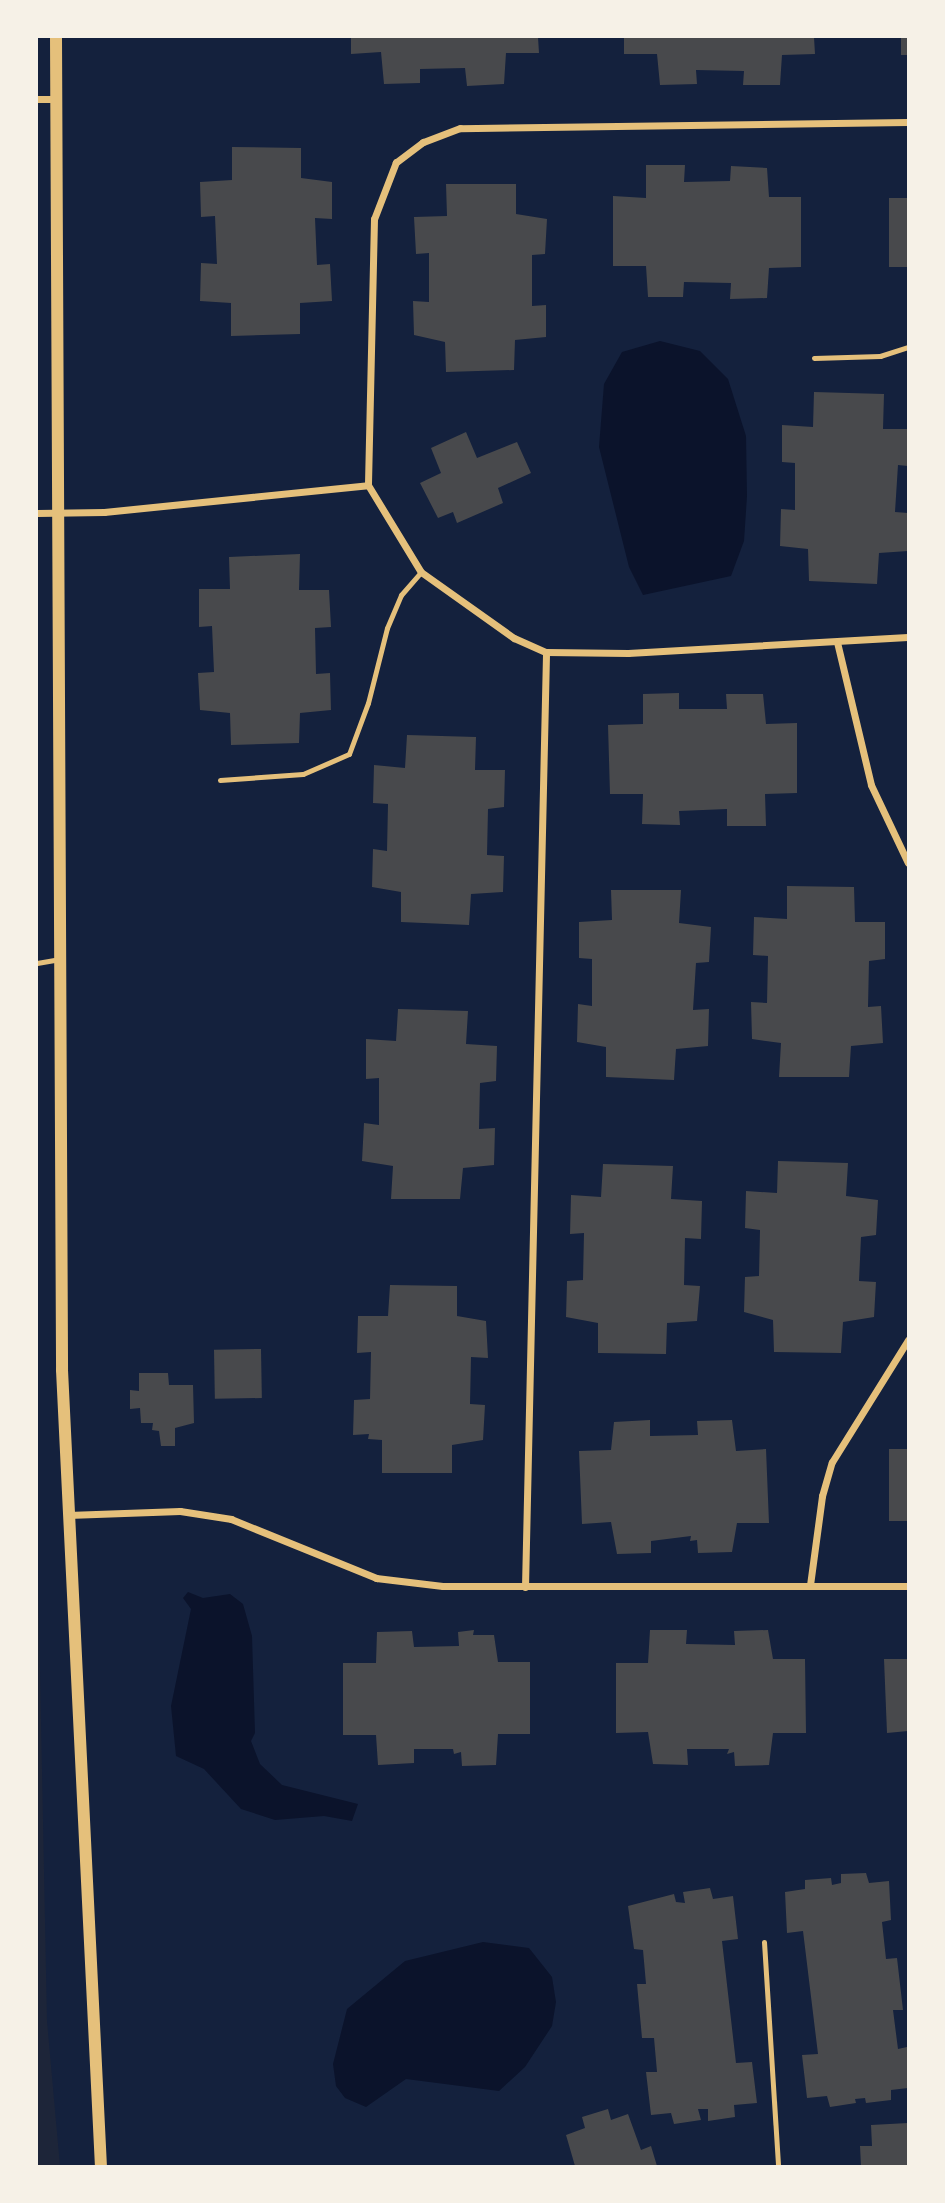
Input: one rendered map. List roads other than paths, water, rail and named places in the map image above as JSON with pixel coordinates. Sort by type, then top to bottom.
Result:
[{"type":"street","points":[[56,37],[59,959],[67,1515],[102,2166]]},
{"type":"street","points":[[37,99],[56,99]]},
{"type":"street","points":[[908,122],[460,128],[423,142],[396,162],[374,219],[368,485],[421,572],[514,639],[546,652],[628,653],[908,637]]},
{"type":"street","points":[[37,513],[56,514],[275,498],[368,485]]},
{"type":"street","points":[[837,642],[871,785],[908,863]]},
{"type":"street","points":[[525,1587],[546,652]]},
{"type":"street","points":[[810,1584],[821,1496],[832,1462],[908,1340]]},
{"type":"street","points":[[67,1515],[180,1511],[232,1519],[376,1578],[443,1586],[908,1586]]},
{"type":"lane","points":[[814,358],[880,355],[908,347]]},
{"type":"lane","points":[[219,780],[303,774],[349,754],[368,703],[387,628],[401,595],[421,572]]},
{"type":"lane","points":[[37,963],[59,959]]},
{"type":"lane","points":[[764,1942],[778,2166]]}]
